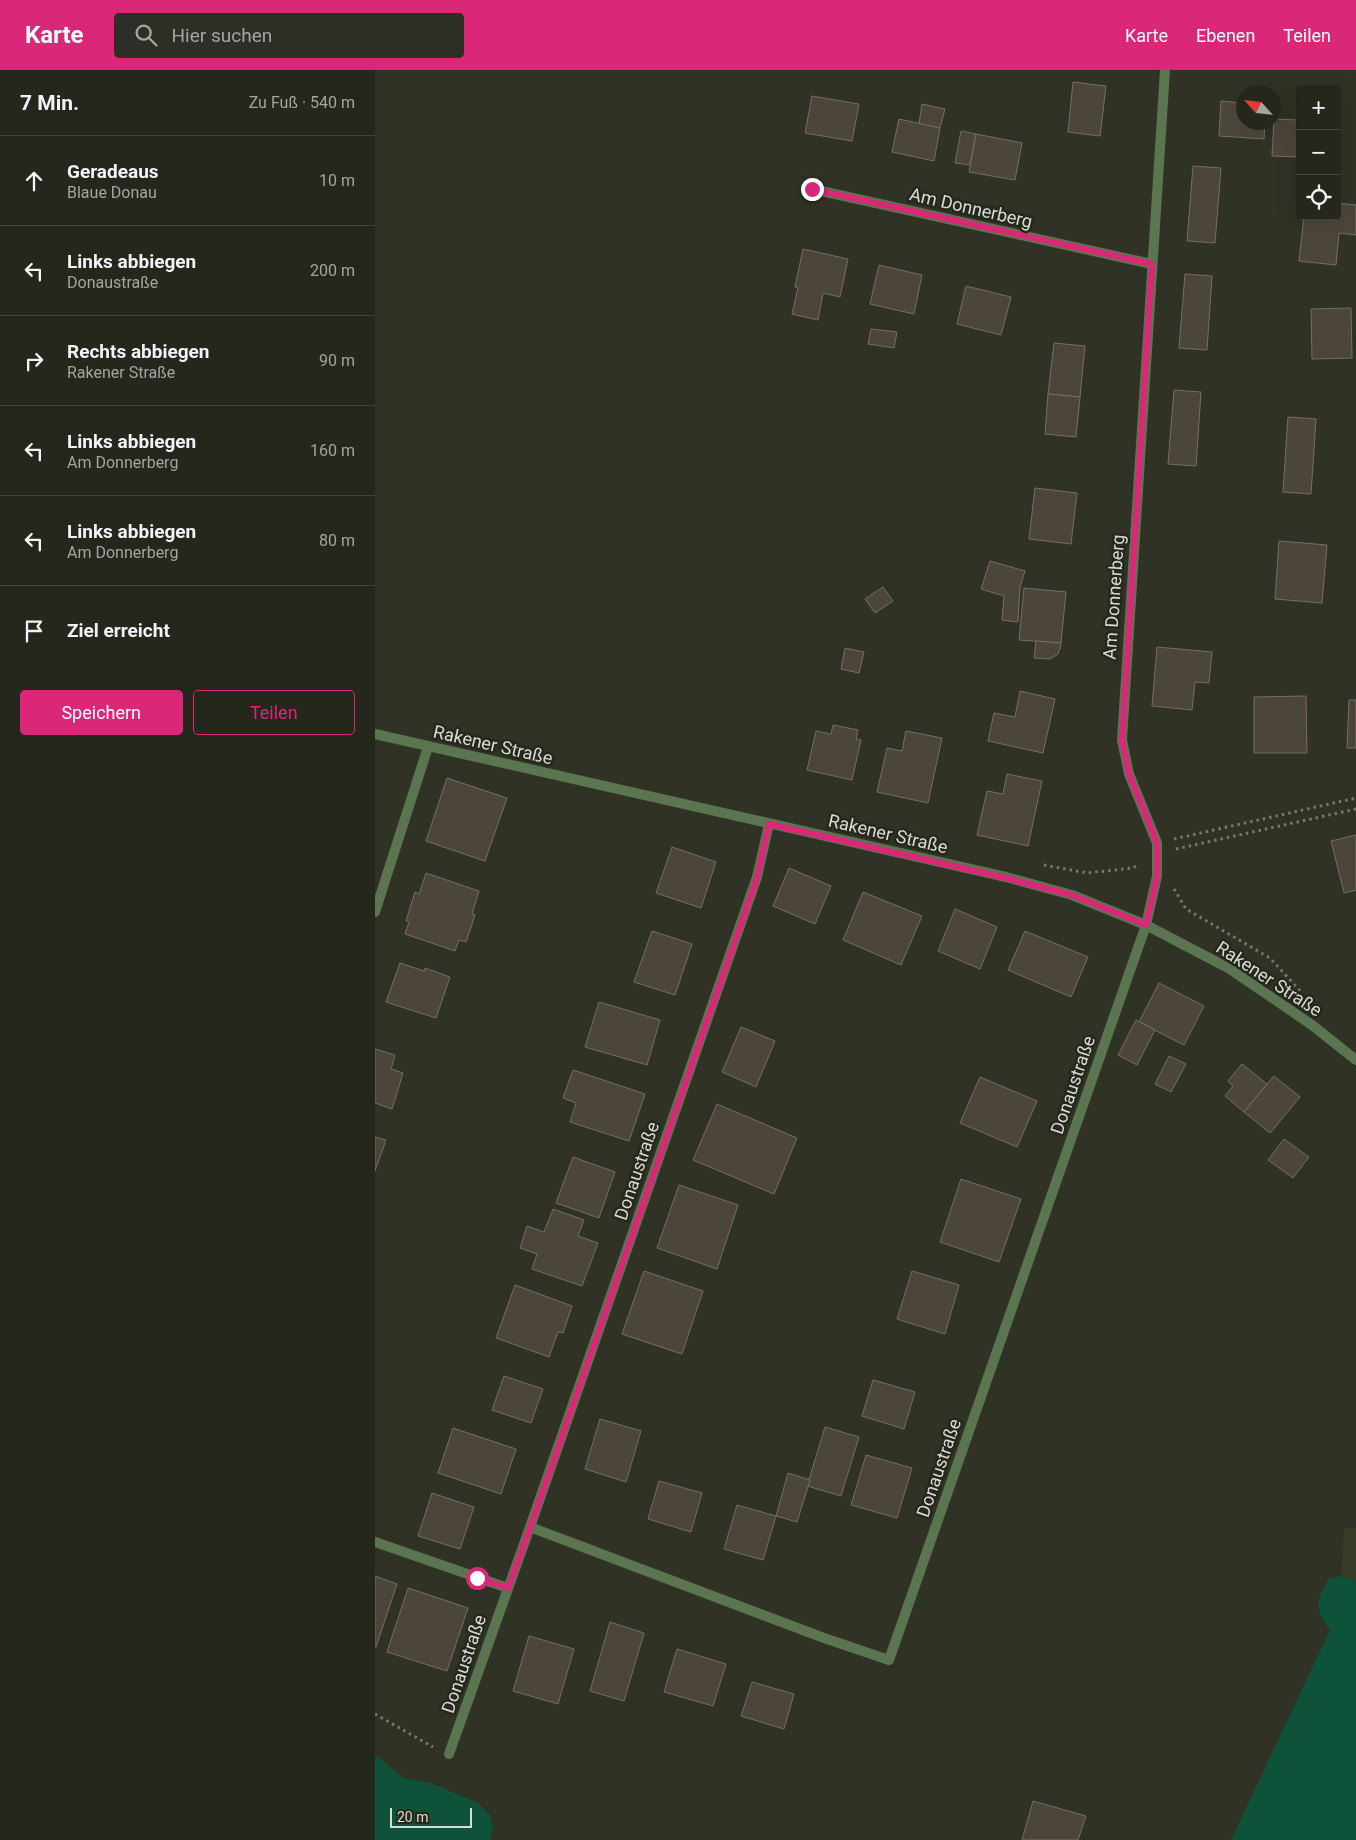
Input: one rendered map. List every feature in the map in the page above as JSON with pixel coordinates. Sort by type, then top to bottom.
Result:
[{"type":"street","name":"Am Donnerberg","points":[[1146,925],[1157,876],[1157,843],[1129,774],[1122,740],[1165,70]]},
{"type":"street","name":"Am Donnerberg","points":[[812,189],[1152,264]]},
{"type":"street","name":"Rakener Straße","points":[[375,734],[997,875],[1072,895],[1146,925],[1230,969],[1312,1025],[1356,1060]]},
{"type":"street","points":[[375,912],[428,747]]},
{"type":"street","name":"Donaustraße","points":[[449,1754],[757,878],[769,824]]},
{"type":"street","name":"Donaustraße","points":[[530,1528],[814,1635],[889,1660],[1146,925]]},
{"type":"street","points":[[375,1542],[508,1588]]},
{"type":"path","points":[[1157,843],[1356,798]]},
{"type":"path","points":[[1169,851],[1356,809]]},
{"type":"path","points":[[1173,880],[1175,890],[1186,909],[1270,958],[1303,994]]},
{"type":"path","points":[[375,1714],[449,1754]]},
{"type":"shaded area","points":[[1344,1528],[1356,1528],[1356,1581],[1342,1576]]},
{"type":"shaded area","points":[[1342,1576],[1356,1581],[1356,1840],[1231,1840],[1330,1630],[1319,1611],[1321,1593],[1329,1579]]},
{"type":"shaded area","points":[[375,1755],[404,1778],[431,1783],[478,1803],[491,1816],[493,1829],[490,1840],[375,1840]]},
{"type":"building","points":[[1073,82],[1106,86],[1100,136],[1068,132]]},
{"type":"building","points":[[812,96],[859,104],[852,141],[805,133]]},
{"type":"building","points":[[1221,101],[1236,102],[1236,130],[1265,130],[1264,139],[1219,136]]},
{"type":"building","points":[[922,104],[945,109],[940,128],[919,124]]},
{"type":"building","points":[[899,119],[940,128],[934,161],[892,152]]},
{"type":"building","points":[[1281,119],[1296,120],[1296,157],[1272,156],[1273,130],[1281,130]]},
{"type":"building","points":[[961,131],[976,134],[970,165],[955,163]]},
{"type":"building","points":[[976,134],[1022,143],[1015,180],[969,172]]},
{"type":"building","points":[[1193,166],[1221,168],[1215,243],[1187,241]]},
{"type":"building","points":[[1341,203],[1356,205],[1356,235],[1339,233],[1336,265],[1299,261],[1304,220],[1341,220]]},
{"type":"building","points":[[803,249],[848,259],[840,297],[823,293],[818,320],[792,314],[798,288],[795,287]]},
{"type":"building","points":[[879,265],[922,275],[914,314],[870,304]]},
{"type":"building","points":[[1185,274],[1212,276],[1207,350],[1179,348]]},
{"type":"building","points":[[966,286],[1011,297],[1001,335],[957,324]]},
{"type":"building","points":[[1351,308],[1352,358],[1312,359],[1311,309]]},
{"type":"building","points":[[871,329],[897,332],[894,348],[868,344]]},
{"type":"building","points":[[1054,343],[1085,346],[1080,397],[1048,394]]},
{"type":"building","points":[[1174,390],[1201,392],[1196,466],[1168,464]]},
{"type":"building","points":[[1048,394],[1080,397],[1076,437],[1045,434]]},
{"type":"building","points":[[1288,417],[1316,419],[1311,494],[1283,492]]},
{"type":"building","points":[[1035,488],[1077,493],[1071,544],[1029,539]]},
{"type":"building","points":[[1279,541],[1327,545],[1322,603],[1275,599]]},
{"type":"building","points":[[990,561],[1025,571],[1020,587],[1018,622],[1002,620],[1004,596],[981,589]]},
{"type":"building","points":[[883,587],[893,601],[875,613],[865,599]]},
{"type":"building","points":[[1024,588],[1066,592],[1061,643],[1019,640]]},
{"type":"building","points":[[1036,641],[1061,643],[1058,654],[1050,659],[1034,658]]},
{"type":"building","points":[[1157,647],[1212,652],[1209,683],[1195,682],[1192,710],[1152,706]]},
{"type":"building","points":[[845,648],[864,652],[859,673],[841,669]]},
{"type":"building","points":[[1020,691],[1055,699],[1043,753],[988,741],[994,713],[1015,717]]},
{"type":"building","points":[[1306,696],[1307,753],[1254,753],[1254,697]]},
{"type":"building","points":[[1349,700],[1356,700],[1356,748],[1347,748]]},
{"type":"building","points":[[833,725],[858,730],[856,739],[861,740],[852,780],[807,770],[816,731],[831,734]]},
{"type":"building","points":[[906,731],[942,738],[928,803],[877,792],[887,748],[902,751]]},
{"type":"building","points":[[1007,774],[1042,781],[1028,846],[977,835],[987,791],[1003,794]]},
{"type":"building","points":[[447,778],[507,798],[485,861],[426,841]]},
{"type":"building","points":[[1356,835],[1356,890],[1344,893],[1331,841]]},
{"type":"building","points":[[672,847],[716,862],[701,908],[656,893]]},
{"type":"building","points":[[789,868],[831,886],[815,924],[773,906]]},
{"type":"building","points":[[426,873],[479,891],[472,914],[475,915],[466,942],[459,940],[455,951],[405,934],[409,922],[406,921],[415,892],[419,894]]},
{"type":"building","points":[[863,892],[922,916],[901,965],[843,940]]},
{"type":"building","points":[[955,909],[997,927],[980,969],[938,951]]},
{"type":"building","points":[[652,931],[692,944],[675,995],[634,982]]},
{"type":"building","points":[[1025,931],[1088,957],[1071,997],[1008,970]]},
{"type":"building","points":[[400,963],[424,971],[425,968],[450,977],[436,1018],[386,1002]]},
{"type":"building","points":[[1159,983],[1204,1006],[1184,1045],[1139,1022]]},
{"type":"building","points":[[599,1002],[660,1020],[647,1065],[585,1047]]},
{"type":"building","points":[[1136,1020],[1155,1030],[1137,1065],[1118,1055]]},
{"type":"building","points":[[741,1027],[775,1041],[756,1087],[722,1072]]},
{"type":"building","points":[[375,1049],[395,1055],[391,1069],[403,1073],[392,1109],[375,1103]]},
{"type":"building","points":[[1169,1056],[1186,1064],[1171,1092],[1155,1084]]},
{"type":"building","points":[[1242,1064],[1267,1084],[1244,1112],[1225,1096],[1233,1086],[1228,1081]]},
{"type":"building","points":[[573,1070],[645,1094],[629,1141],[570,1122],[576,1103],[563,1098]]},
{"type":"building","points":[[1274,1076],[1300,1097],[1270,1133],[1244,1112]]},
{"type":"building","points":[[980,1077],[1037,1101],[1017,1147],[960,1123]]},
{"type":"building","points":[[717,1104],[797,1138],[774,1194],[693,1160]]},
{"type":"building","points":[[375,1137],[386,1140],[375,1171]]},
{"type":"building","points":[[1284,1139],[1309,1157],[1293,1178],[1268,1160]]},
{"type":"building","points":[[573,1157],[615,1172],[599,1218],[556,1203]]},
{"type":"building","points":[[961,1179],[1021,1199],[999,1262],[940,1242]]},
{"type":"building","points":[[679,1185],[738,1205],[717,1269],[657,1248]]},
{"type":"building","points":[[553,1209],[584,1220],[578,1236],[598,1243],[582,1286],[532,1269],[537,1254],[520,1248],[527,1226],[544,1232]]},
{"type":"building","points":[[644,1271],[703,1291],[682,1354],[622,1334]]},
{"type":"building","points":[[912,1271],[959,1285],[945,1334],[897,1319]]},
{"type":"building","points":[[515,1285],[572,1306],[563,1333],[558,1332],[549,1357],[496,1338]]},
{"type":"building","points":[[504,1376],[543,1389],[531,1423],[492,1410]]},
{"type":"building","points":[[873,1380],[915,1392],[904,1429],[862,1416]]},
{"type":"building","points":[[600,1419],[641,1431],[626,1482],[585,1469]]},
{"type":"building","points":[[825,1427],[859,1437],[841,1496],[807,1486]]},
{"type":"building","points":[[453,1428],[516,1449],[501,1494],[438,1473]]},
{"type":"building","points":[[866,1455],[912,1468],[897,1518],[851,1505]]},
{"type":"building","points":[[788,1473],[810,1480],[797,1522],[776,1516]]},
{"type":"building","points":[[659,1481],[702,1493],[691,1532],[648,1519]]},
{"type":"building","points":[[432,1493],[474,1507],[460,1549],[418,1536]]},
{"type":"building","points":[[737,1505],[776,1516],[763,1560],[724,1549]]},
{"type":"building","points":[[375,1576],[397,1584],[376,1647],[375,1647]]},
{"type":"building","points":[[408,1588],[468,1608],[447,1671],[387,1652]]},
{"type":"building","points":[[610,1622],[644,1633],[624,1701],[590,1691]]},
{"type":"building","points":[[529,1636],[574,1649],[558,1704],[513,1691]]},
{"type":"building","points":[[677,1649],[726,1664],[713,1706],[664,1692]]},
{"type":"building","points":[[752,1682],[794,1694],[784,1729],[741,1716]]},
{"type":"building","points":[[1033,1801],[1086,1816],[1078,1840],[1022,1840]]},
{"type":"route","points":[[477,1578],[508,1588],[757,878],[769,824],[1072,895],[1146,925],[1157,876],[1157,843],[1129,774],[1122,740],[1152,264],[812,189]]}]
